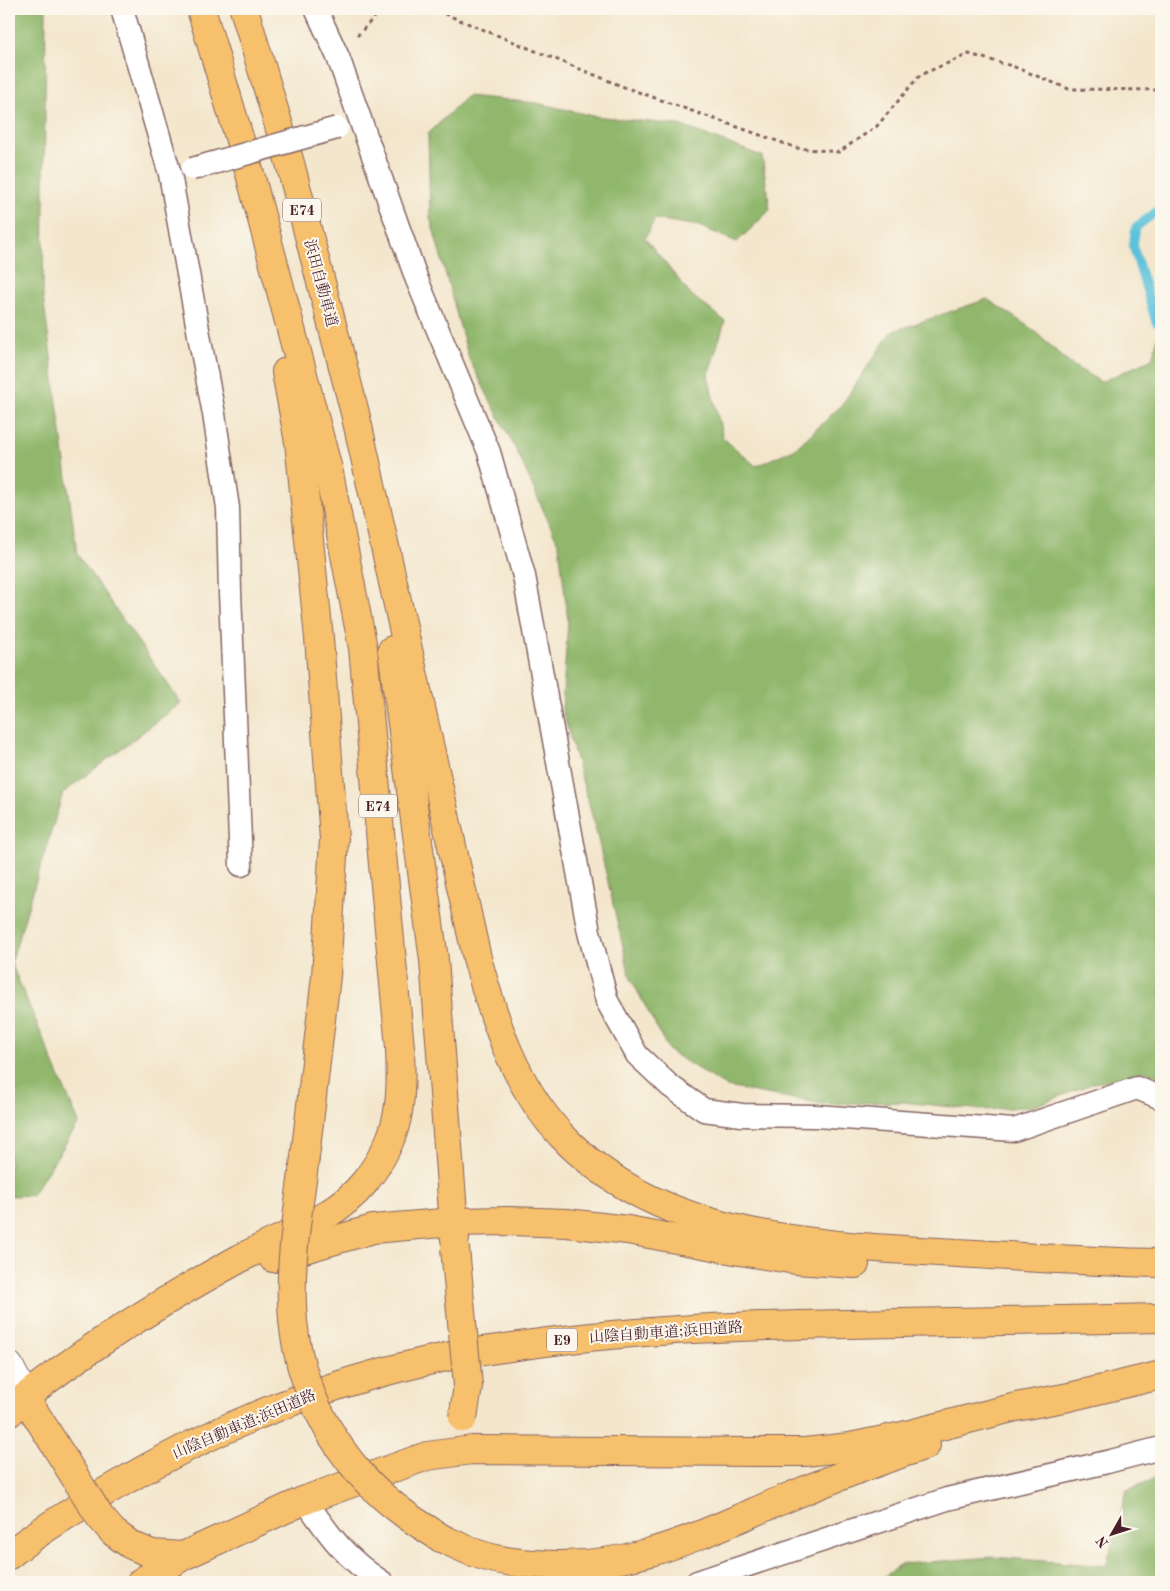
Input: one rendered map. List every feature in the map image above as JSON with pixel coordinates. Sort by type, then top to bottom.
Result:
[{"type":"highway","name":"E74","points":[[141,1316],[239,1259],[329,1213],[343,1203],[374,1169],[392,1136],[398,1117],[401,1091],[396,1002],[364,648],[329,473],[250,174],[201,9]]},
{"type":"highway","name":"浜田自動車道","points":[[244,9],[290,163],[355,413]]},
{"type":"highway","points":[[250,174],[298,442],[319,638],[334,840],[326,976],[294,1238],[292,1306],[296,1345],[304,1381],[321,1418],[344,1454],[372,1487],[405,1515],[441,1538],[477,1554],[518,1563],[559,1566],[598,1564],[641,1556],[682,1543],[809,1489],[909,1451],[1069,1397]]},
{"type":"highway","points":[[355,413],[386,605],[434,960],[454,1235],[468,1386],[463,1418],[453,1435],[427,1456]]},
{"type":"highway","points":[[355,413],[477,958],[489,1002],[519,1076],[562,1135],[588,1160],[618,1182],[651,1201],[684,1214],[728,1227],[782,1238],[841,1245],[1105,1262]]},
{"type":"highway","points":[[183,1556],[152,1554],[131,1545],[113,1532],[100,1517],[45,1429],[17,1405],[65,1365],[141,1316],[218,1278],[259,1262],[373,1230],[454,1235],[567,1223],[628,1230],[796,1260],[852,1264],[909,1266],[1105,1262],[1161,1263]]},
{"type":"highway","name":"山陰自動車道;浜田道路","points":[[9,1555],[21,1545],[99,1495],[150,1466],[220,1431],[295,1400],[373,1375],[451,1356],[541,1342],[657,1331],[742,1326],[1161,1318]]},
{"type":"highway","points":[[141,1582],[183,1556],[304,1500],[427,1456],[472,1450],[805,1452],[850,1447],[898,1437],[1016,1407],[1161,1376]]},
{"type":"street","points":[[122,9],[170,174],[214,414],[228,508],[241,865]]},
{"type":"street","points":[[316,9],[338,57],[417,280],[489,452],[524,576],[589,932],[607,1001],[637,1055],[670,1086],[704,1110],[742,1114],[816,1116],[1014,1130],[1137,1088],[1161,1098]]},
{"type":"street","points":[[170,174],[361,122]]},
{"type":"street","points":[[9,1366],[17,1405]]},
{"type":"street","points":[[697,1582],[946,1499],[1161,1448]]},
{"type":"street","points":[[304,1500],[331,1538],[361,1568],[382,1582]]},
{"type":"path","points":[[338,57],[382,9]]},
{"type":"path","points":[[438,9],[445,14],[624,87],[797,148],[839,152],[877,126],[920,75],[969,54],[1012,66],[1069,89],[1161,90]]},
{"type":"green space","points":[[9,9],[46,9],[43,296],[77,554],[181,703],[63,793],[11,963],[79,1123],[32,1195],[9,1196]]},
{"type":"green space","points":[[467,96],[537,103],[593,116],[679,125],[762,156],[770,210],[737,242],[699,226],[655,219],[645,238],[691,295],[725,321],[708,376],[723,438],[756,466],[796,448],[841,406],[891,332],[987,299],[1032,329],[1069,363],[1101,382],[1152,359],[1161,326],[1161,1078],[1146,1071],[1094,1083],[1035,1106],[984,1110],[901,1102],[823,1104],[727,1087],[669,1051],[630,977],[595,826],[562,709],[568,621],[559,545],[520,458],[469,359],[430,217],[428,134]]},
{"type":"green space","points":[[1161,1476],[1161,1582],[876,1582],[903,1564],[993,1557],[1106,1566],[1127,1490]]},
{"type":"waterway","points":[[1156,322],[1133,246],[1136,227],[1161,208]]}]
